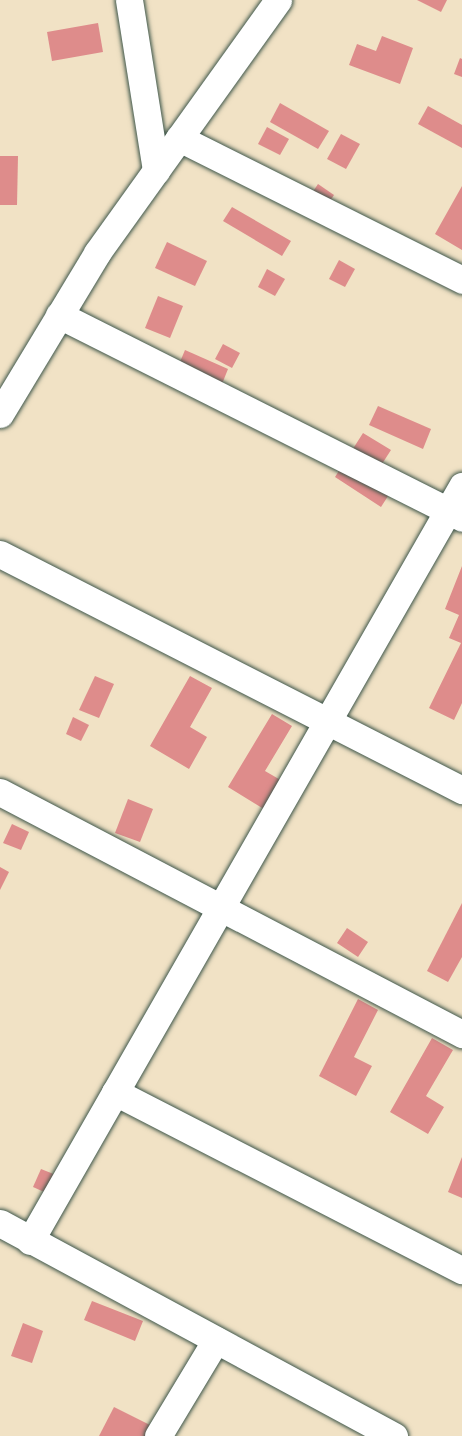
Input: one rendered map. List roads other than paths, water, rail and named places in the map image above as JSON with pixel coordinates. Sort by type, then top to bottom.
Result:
[{"type":"street","points":[[129,0],[156,171]]},
{"type":"street","points":[[0,414],[97,253],[278,0]]},
{"type":"street","points":[[179,138],[462,280]]},
{"type":"street","points":[[59,315],[455,515]]},
{"type":"street","points":[[30,1240],[328,721],[455,515],[462,486]]},
{"type":"street","points":[[0,554],[462,790]]},
{"type":"street","points":[[0,792],[462,1034]]},
{"type":"street","points":[[115,1092],[462,1270]]},
{"type":"street","points":[[0,1223],[394,1436]]},
{"type":"street","points":[[158,1436],[216,1340]]}]
